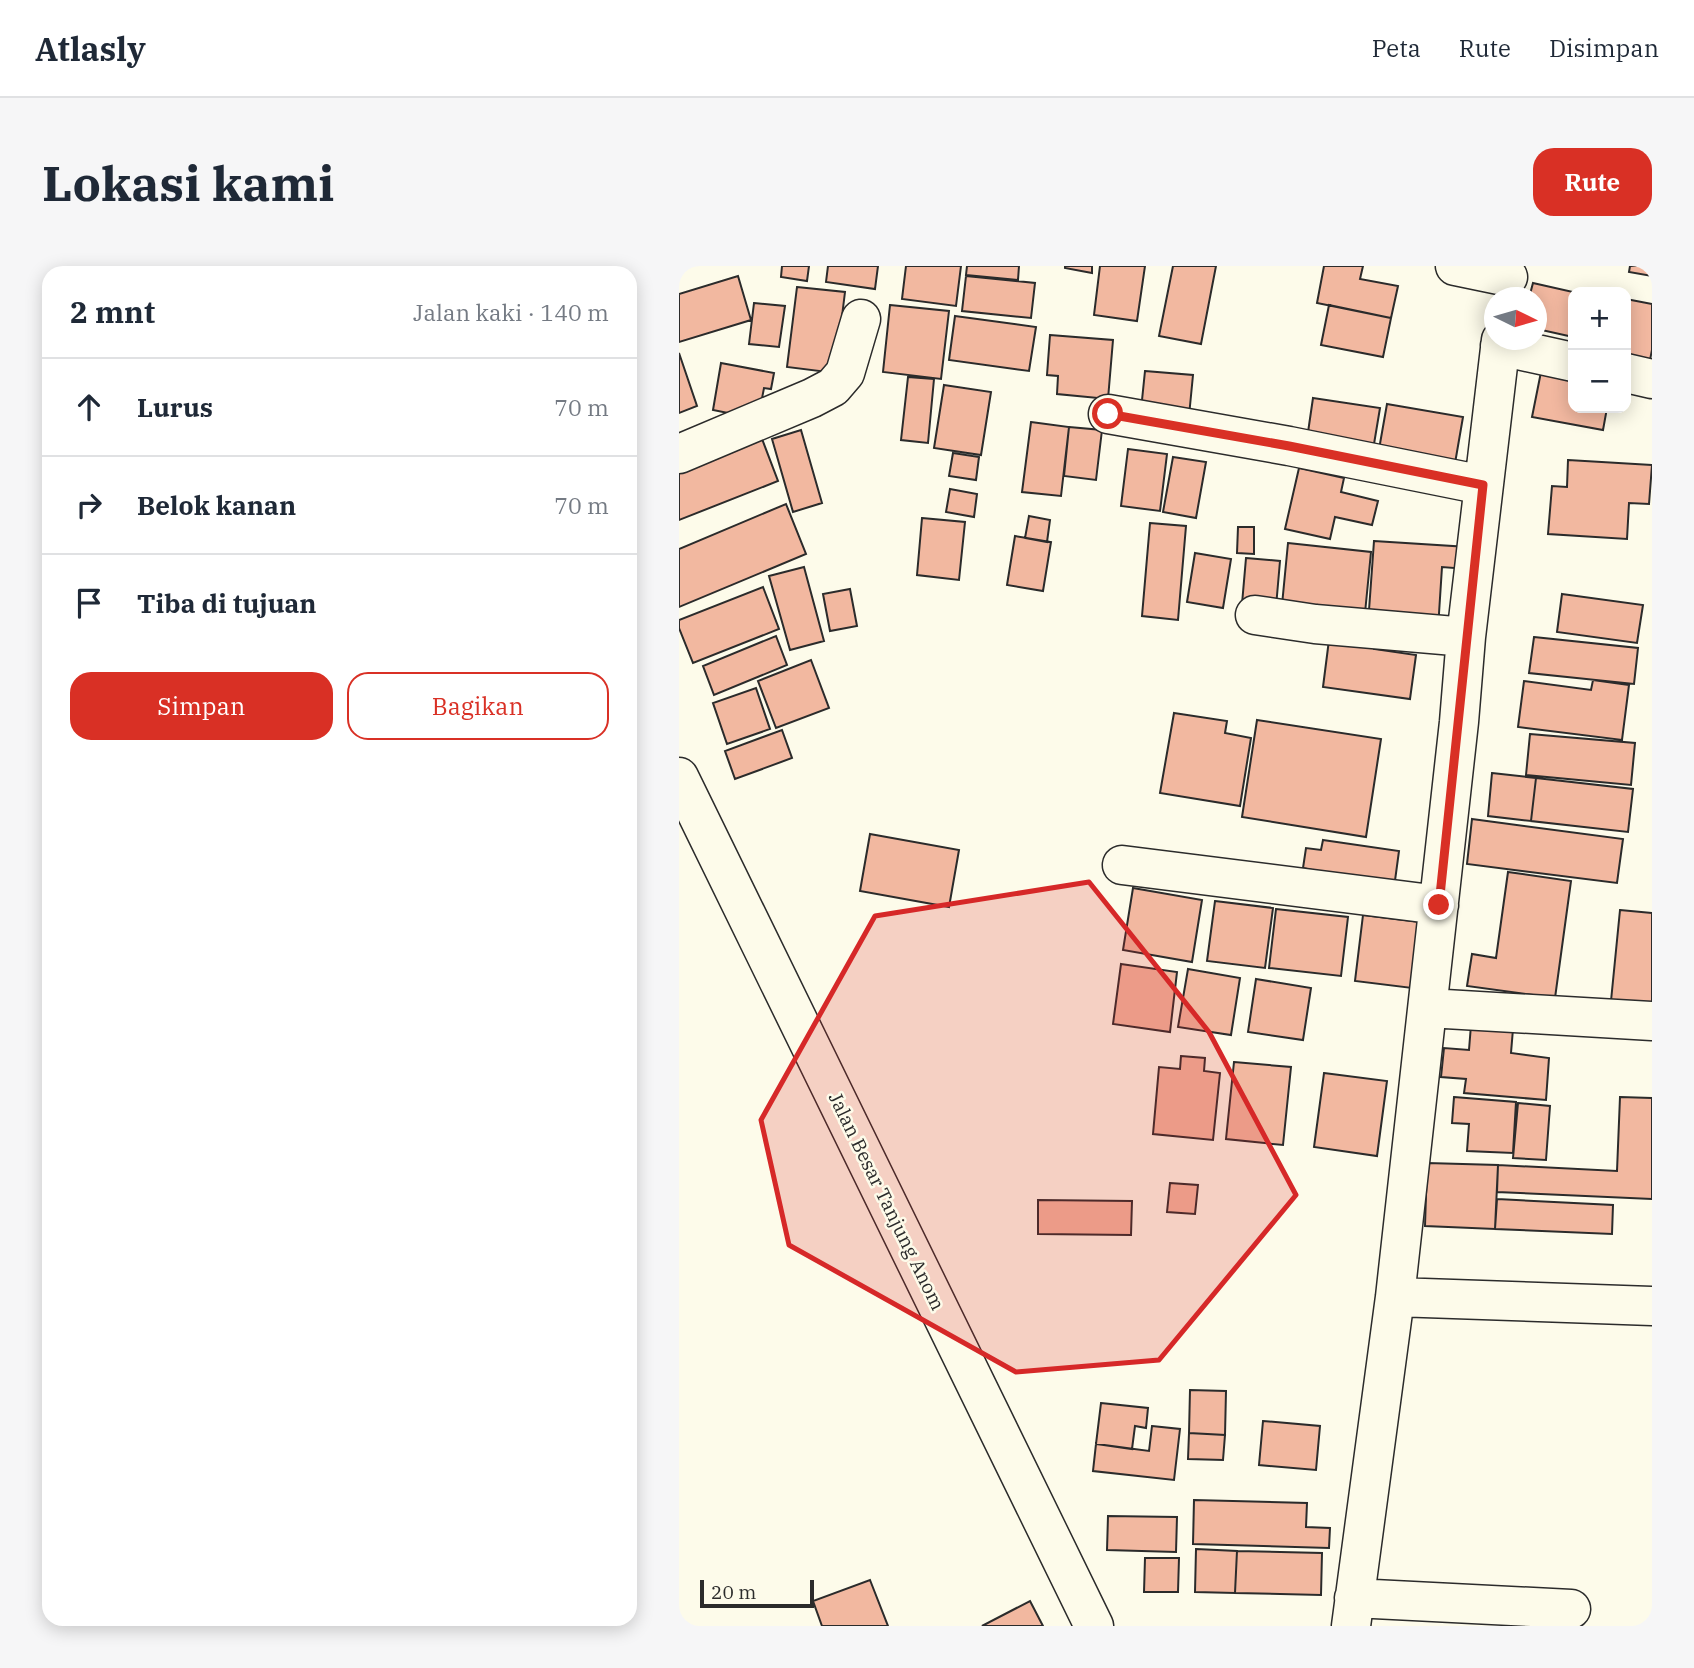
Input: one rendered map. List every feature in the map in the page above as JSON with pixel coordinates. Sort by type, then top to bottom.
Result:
[{"type":"street","points":[[1455,266],[1508,280]]},
{"type":"street","points":[[679,454],[833,387],[845,373],[861,319]]},
{"type":"street","points":[[1499,350],[1395,1297],[1352,1612],[1571,1609]]},
{"type":"street","points":[[1527,350],[1568,361]]},
{"type":"street","points":[[1631,374],[1652,379]]},
{"type":"street","points":[[1108,414],[1289,446],[1483,485]]},
{"type":"street","points":[[1255,615],[1315,624],[1466,636]]},
{"type":"street","name":"Jalan Besar Tanjung Anom","points":[[679,777],[1094,1626]]},
{"type":"street","points":[[1122,865],[1439,905]]},
{"type":"street","points":[[1427,1007],[1652,1021]]},
{"type":"street","points":[[1395,1297],[1652,1306]]},
{"type":"highlighted area","points":[[1089,882],[1209,1032],[1296,1195],[1159,1360],[1016,1372],[789,1245],[761,1120],[875,916]]},
{"type":"building","points":[[782,266],[809,266],[807,281],[781,277]]},
{"type":"building","points":[[828,266],[878,266],[875,289],[826,282]]},
{"type":"building","points":[[906,266],[961,266],[956,306],[902,299]]},
{"type":"building","points":[[967,266],[1019,266],[1018,280],[966,275]]},
{"type":"building","points":[[1092,266],[1092,273],[1065,268]]},
{"type":"building","points":[[1100,266],[1145,266],[1137,321],[1094,315]]},
{"type":"building","points":[[1173,266],[1216,266],[1201,344],[1159,336]]},
{"type":"building","points":[[1324,266],[1363,266],[1360,279],[1398,286],[1391,318],[1317,303]]},
{"type":"building","points":[[1630,266],[1652,266],[1652,276],[1629,272]]},
{"type":"building","points":[[738,276],[751,320],[679,342],[679,294]]},
{"type":"building","points":[[966,276],[1035,283],[1031,318],[962,311]]},
{"type":"building","points":[[1533,283],[1568,291],[1568,336],[1547,331],[1547,287],[1532,287]]},
{"type":"building","points":[[797,287],[845,292],[835,373],[787,367]]},
{"type":"building","points":[[1631,300],[1652,304],[1652,350],[1649,365],[1631,362]]},
{"type":"building","points":[[754,303],[785,306],[779,347],[749,344]]},
{"type":"building","points":[[890,305],[949,311],[941,379],[883,372]]},
{"type":"building","points":[[1329,305],[1391,318],[1383,357],[1321,345]]},
{"type":"building","points":[[955,316],[1036,327],[1029,371],[949,360]]},
{"type":"building","points":[[1050,335],[1113,340],[1108,399],[1057,394],[1058,376],[1047,375]]},
{"type":"building","points":[[679,353],[697,406],[679,413]]},
{"type":"building","points":[[1543,362],[1568,367],[1568,413],[1606,413],[1603,430],[1532,417]]},
{"type":"building","points":[[721,363],[774,373],[771,389],[764,388],[758,419],[713,410]]},
{"type":"building","points":[[1145,371],[1193,375],[1189,416],[1141,410]]},
{"type":"building","points":[[908,377],[934,379],[928,443],[901,440]]},
{"type":"building","points":[[944,385],[991,392],[981,455],[934,448]]},
{"type":"building","points":[[1313,398],[1380,408],[1372,456],[1306,446]]},
{"type":"building","points":[[1387,404],[1463,417],[1454,469],[1378,455]]},
{"type":"building","points":[[1031,422],[1069,427],[1061,496],[1022,492]]},
{"type":"building","points":[[1069,427],[1102,430],[1096,480],[1064,476]]},
{"type":"building","points":[[801,430],[822,503],[793,512],[772,439]]},
{"type":"building","points":[[759,431],[778,481],[679,520],[679,463]]},
{"type":"building","points":[[1128,449],[1167,454],[1160,511],[1121,506]]},
{"type":"building","points":[[953,453],[979,457],[976,480],[949,476]]},
{"type":"building","points":[[1173,457],[1206,462],[1196,518],[1163,512]]},
{"type":"building","points":[[1568,460],[1652,465],[1649,504],[1629,503],[1627,539],[1548,534],[1552,486],[1567,487]]},
{"type":"building","points":[[1299,468],[1344,478],[1341,492],[1378,501],[1372,525],[1335,517],[1330,539],[1285,529]]},
{"type":"building","points":[[950,489],[977,494],[974,517],[946,512]]},
{"type":"building","points":[[786,504],[806,554],[679,607],[679,549]]},
{"type":"building","points":[[1029,516],[1050,520],[1047,542],[1025,538]]},
{"type":"building","points":[[922,518],[965,522],[959,580],[917,575]]},
{"type":"building","points":[[1150,523],[1186,526],[1178,620],[1142,616]]},
{"type":"building","points":[[1238,527],[1254,527],[1254,554],[1237,553]]},
{"type":"building","points":[[1015,536],[1051,542],[1043,591],[1007,585]]},
{"type":"building","points":[[1374,541],[1468,547],[1467,569],[1442,567],[1438,629],[1368,624]]},
{"type":"building","points":[[1288,543],[1371,552],[1365,613],[1282,605]]},
{"type":"building","points":[[1195,553],[1231,559],[1223,608],[1187,602]]},
{"type":"building","points":[[1246,558],[1280,561],[1276,607],[1242,604]]},
{"type":"building","points":[[804,567],[824,641],[790,650],[769,576]]},
{"type":"building","points":[[763,587],[779,629],[693,663],[679,628],[679,620]]},
{"type":"building","points":[[850,589],[857,626],[830,631],[823,594]]},
{"type":"building","points":[[1562,594],[1643,605],[1637,643],[1557,632]]},
{"type":"building","points":[[1330,632],[1375,639],[1374,649],[1416,655],[1410,699],[1323,687]]},
{"type":"building","points":[[776,636],[787,665],[714,695],[703,666]]},
{"type":"building","points":[[1534,637],[1638,648],[1634,684],[1529,673]]},
{"type":"building","points":[[811,660],[829,708],[776,728],[758,681]]},
{"type":"building","points":[[1593,680],[1629,685],[1622,740],[1518,727],[1524,681],[1591,690]]},
{"type":"building","points":[[756,688],[770,729],[727,744],[713,703]]},
{"type":"building","points":[[1174,713],[1227,721],[1225,733],[1251,738],[1240,806],[1160,793]]},
{"type":"building","points":[[1257,720],[1381,739],[1366,837],[1242,817]]},
{"type":"building","points":[[782,730],[792,758],[735,779],[725,751]]},
{"type":"building","points":[[1530,734],[1635,743],[1631,785],[1526,775]]},
{"type":"building","points":[[1492,773],[1536,778],[1531,821],[1488,816]]},
{"type":"building","points":[[1536,778],[1633,789],[1628,832],[1531,821]]},
{"type":"building","points":[[1472,819],[1623,839],[1617,883],[1467,864]]},
{"type":"building","points":[[870,834],[959,850],[949,907],[860,891]]},
{"type":"building","points":[[1323,840],[1399,851],[1394,888],[1303,868],[1306,848],[1321,850]]},
{"type":"building","points":[[1508,872],[1571,881],[1555,998],[1467,986],[1472,954],[1496,958]]},
{"type":"building","points":[[1133,888],[1202,900],[1192,962],[1123,950]]},
{"type":"building","points":[[1215,901],[1273,908],[1265,968],[1207,961]]},
{"type":"building","points":[[1276,909],[1348,917],[1341,976],[1269,968]]},
{"type":"building","points":[[1620,910],[1652,913],[1652,1015],[1610,1011]]},
{"type":"building","points":[[1363,915],[1429,923],[1420,989],[1355,981]]},
{"type":"building","points":[[1121,964],[1177,972],[1170,1032],[1113,1024]]},
{"type":"building","points":[[1188,969],[1240,978],[1231,1035],[1178,1027]]},
{"type":"building","points":[[1256,979],[1311,988],[1303,1040],[1248,1032]]},
{"type":"building","points":[[1471,1025],[1513,1029],[1511,1053],[1549,1058],[1546,1100],[1464,1093],[1466,1079],[1441,1077],[1444,1048],[1469,1050]]},
{"type":"building","points":[[1181,1056],[1205,1058],[1204,1071],[1220,1073],[1213,1140],[1153,1134],[1159,1067],[1180,1069]]},
{"type":"building","points":[[1234,1062],[1291,1067],[1283,1145],[1226,1139]]},
{"type":"building","points":[[1324,1073],[1387,1081],[1377,1156],[1314,1147]]},
{"type":"building","points":[[1454,1097],[1516,1102],[1513,1153],[1467,1151],[1469,1124],[1452,1123]]},
{"type":"building","points":[[1620,1097],[1652,1098],[1652,1199],[1497,1192],[1498,1165],[1617,1171]]},
{"type":"building","points":[[1518,1103],[1550,1106],[1546,1160],[1513,1158]]},
{"type":"building","points":[[1427,1163],[1498,1165],[1495,1229],[1425,1226]]},
{"type":"building","points":[[1170,1183],[1198,1185],[1195,1214],[1167,1212]]},
{"type":"building","points":[[1497,1199],[1613,1205],[1612,1234],[1495,1229]]},
{"type":"building","points":[[1038,1200],[1132,1201],[1131,1235],[1038,1234]]},
{"type":"building","points":[[1190,1390],[1226,1391],[1225,1435],[1189,1433]]},
{"type":"building","points":[[1101,1403],[1148,1408],[1146,1428],[1135,1426],[1132,1449],[1096,1444]]},
{"type":"building","points":[[1263,1421],[1320,1426],[1316,1470],[1259,1465]]},
{"type":"building","points":[[1152,1426],[1180,1429],[1174,1480],[1093,1471],[1096,1444],[1149,1451]]},
{"type":"building","points":[[1189,1433],[1225,1435],[1223,1460],[1188,1459]]},
{"type":"building","points":[[1194,1500],[1307,1503],[1306,1527],[1330,1528],[1329,1548],[1193,1544]]},
{"type":"building","points":[[1108,1516],[1177,1517],[1176,1552],[1107,1550]]},
{"type":"building","points":[[1196,1549],[1237,1551],[1235,1593],[1195,1592]]},
{"type":"building","points":[[1237,1551],[1322,1553],[1321,1595],[1235,1593]]},
{"type":"building","points":[[1145,1558],[1179,1558],[1178,1592],[1144,1592]]},
{"type":"building","points":[[870,1580],[888,1626],[822,1626],[813,1601]]},
{"type":"building","points":[[1030,1601],[1043,1626],[982,1626]]},
{"type":"route","points":[[1108,414],[1289,446],[1483,485],[1439,905]]}]
